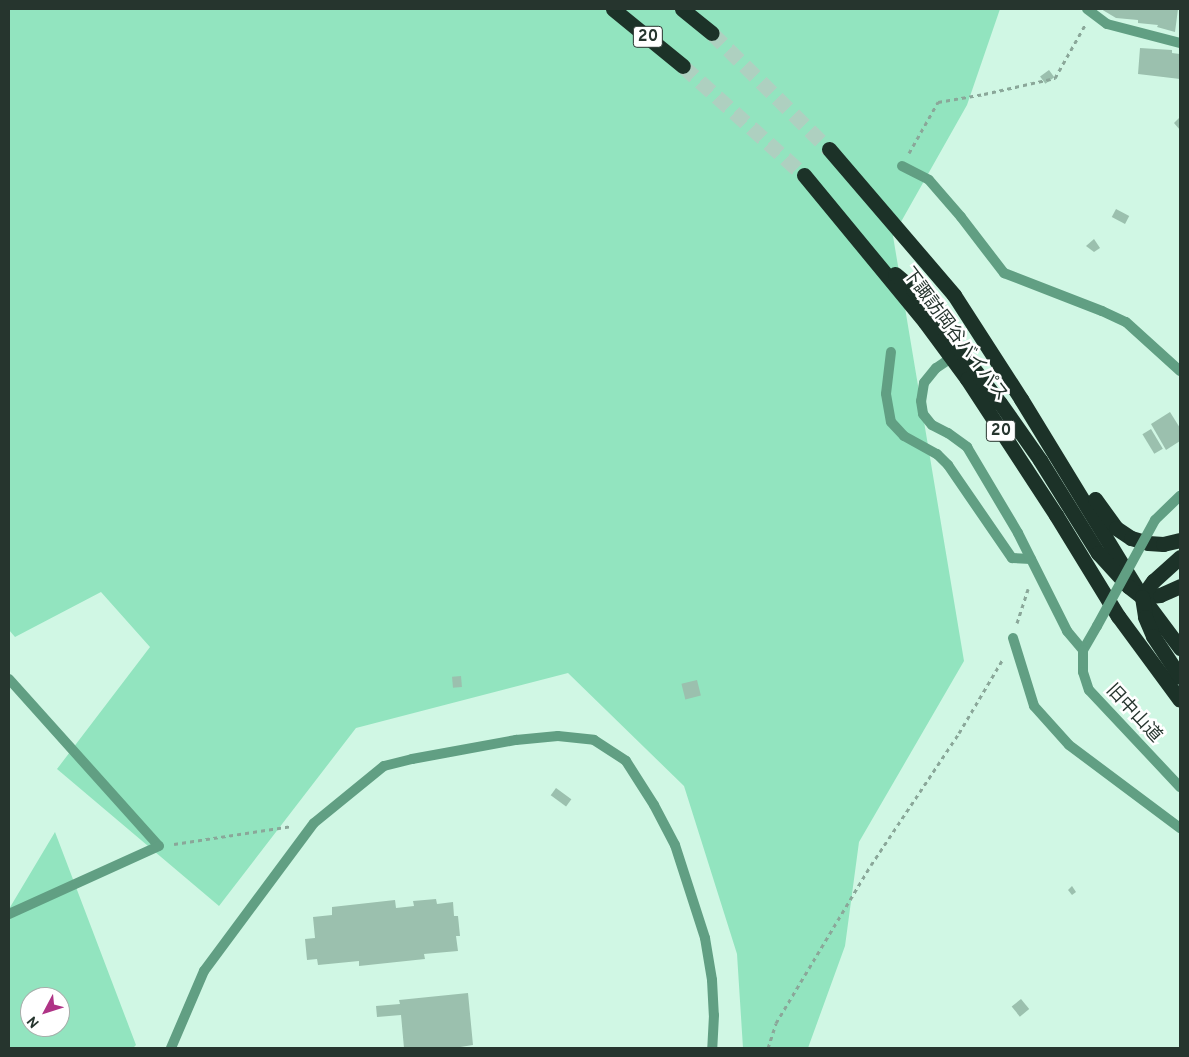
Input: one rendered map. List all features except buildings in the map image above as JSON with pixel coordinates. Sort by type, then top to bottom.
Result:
[{"type":"highway","name":"20","points":[[613,9],[683,66]]},
{"type":"highway","name":"20","points":[[682,9],[712,33]]},
{"type":"highway","name":"下諏訪岡谷バイパス","points":[[829,149],[954,295],[1021,399],[1142,596],[1180,648]]},
{"type":"highway","name":"下諏訪岡谷バイパス","points":[[804,175],[864,246],[951,358],[1056,515],[1118,616],[1180,700]]},
{"type":"highway","points":[[864,246],[913,289],[1028,444],[1098,552],[1128,586],[1142,596],[1160,595],[1180,586]]},
{"type":"highway","points":[[1021,399],[1053,434],[1103,512],[1116,528],[1131,538],[1148,543],[1163,544],[1180,540]]},
{"type":"highway","points":[[1180,557],[1159,575],[1142,596],[1145,617],[1153,636],[1180,677]]},
{"type":"street","points":[[1089,11],[1106,24],[1180,43]]},
{"type":"street","points":[[902,166],[929,180],[1004,273],[1126,322],[1180,371]]},
{"type":"street","points":[[891,352],[886,394],[891,422],[904,436],[937,454],[948,465],[1012,558],[1033,563]]},
{"type":"street","points":[[951,358],[936,368],[924,383],[921,401],[923,414],[932,425],[948,433],[967,447],[1033,563],[1067,631],[1083,650],[1155,520],[1180,496]]},
{"type":"street","points":[[1013,638],[1034,706],[1069,745],[1180,828]]},
{"type":"street","name":"旧中山道","points":[[1083,650],[1083,672],[1089,690],[1180,787]]},
{"type":"street","points":[[9,679],[158,846],[9,914]]},
{"type":"street","points":[[171,1048],[204,971],[314,823],[384,766],[412,758],[516,740],[558,736],[594,740],[626,761],[654,805],[675,845],[705,938],[712,989],[712,1048]]},
{"type":"path","points":[[902,166],[938,102],[1055,78],[1089,11]]},
{"type":"path","points":[[768,1048],[776,1023],[856,890],[959,733],[1009,648],[1033,563]]},
{"type":"path","points":[[158,846],[314,823]]},
{"type":"green space","points":[[9,9],[1000,9],[967,105],[893,236],[964,661],[859,842],[845,946],[808,1048],[743,1048],[737,954],[684,786],[568,673],[356,728],[219,906],[57,769],[150,647],[101,592],[15,637],[9,630]]},
{"type":"green space","points":[[55,832],[136,1045],[133,1048],[9,1048],[9,909]]},
{"type":"tunnel","points":[[712,33],[829,149]]},
{"type":"tunnel","points":[[683,66],[804,175]]}]
